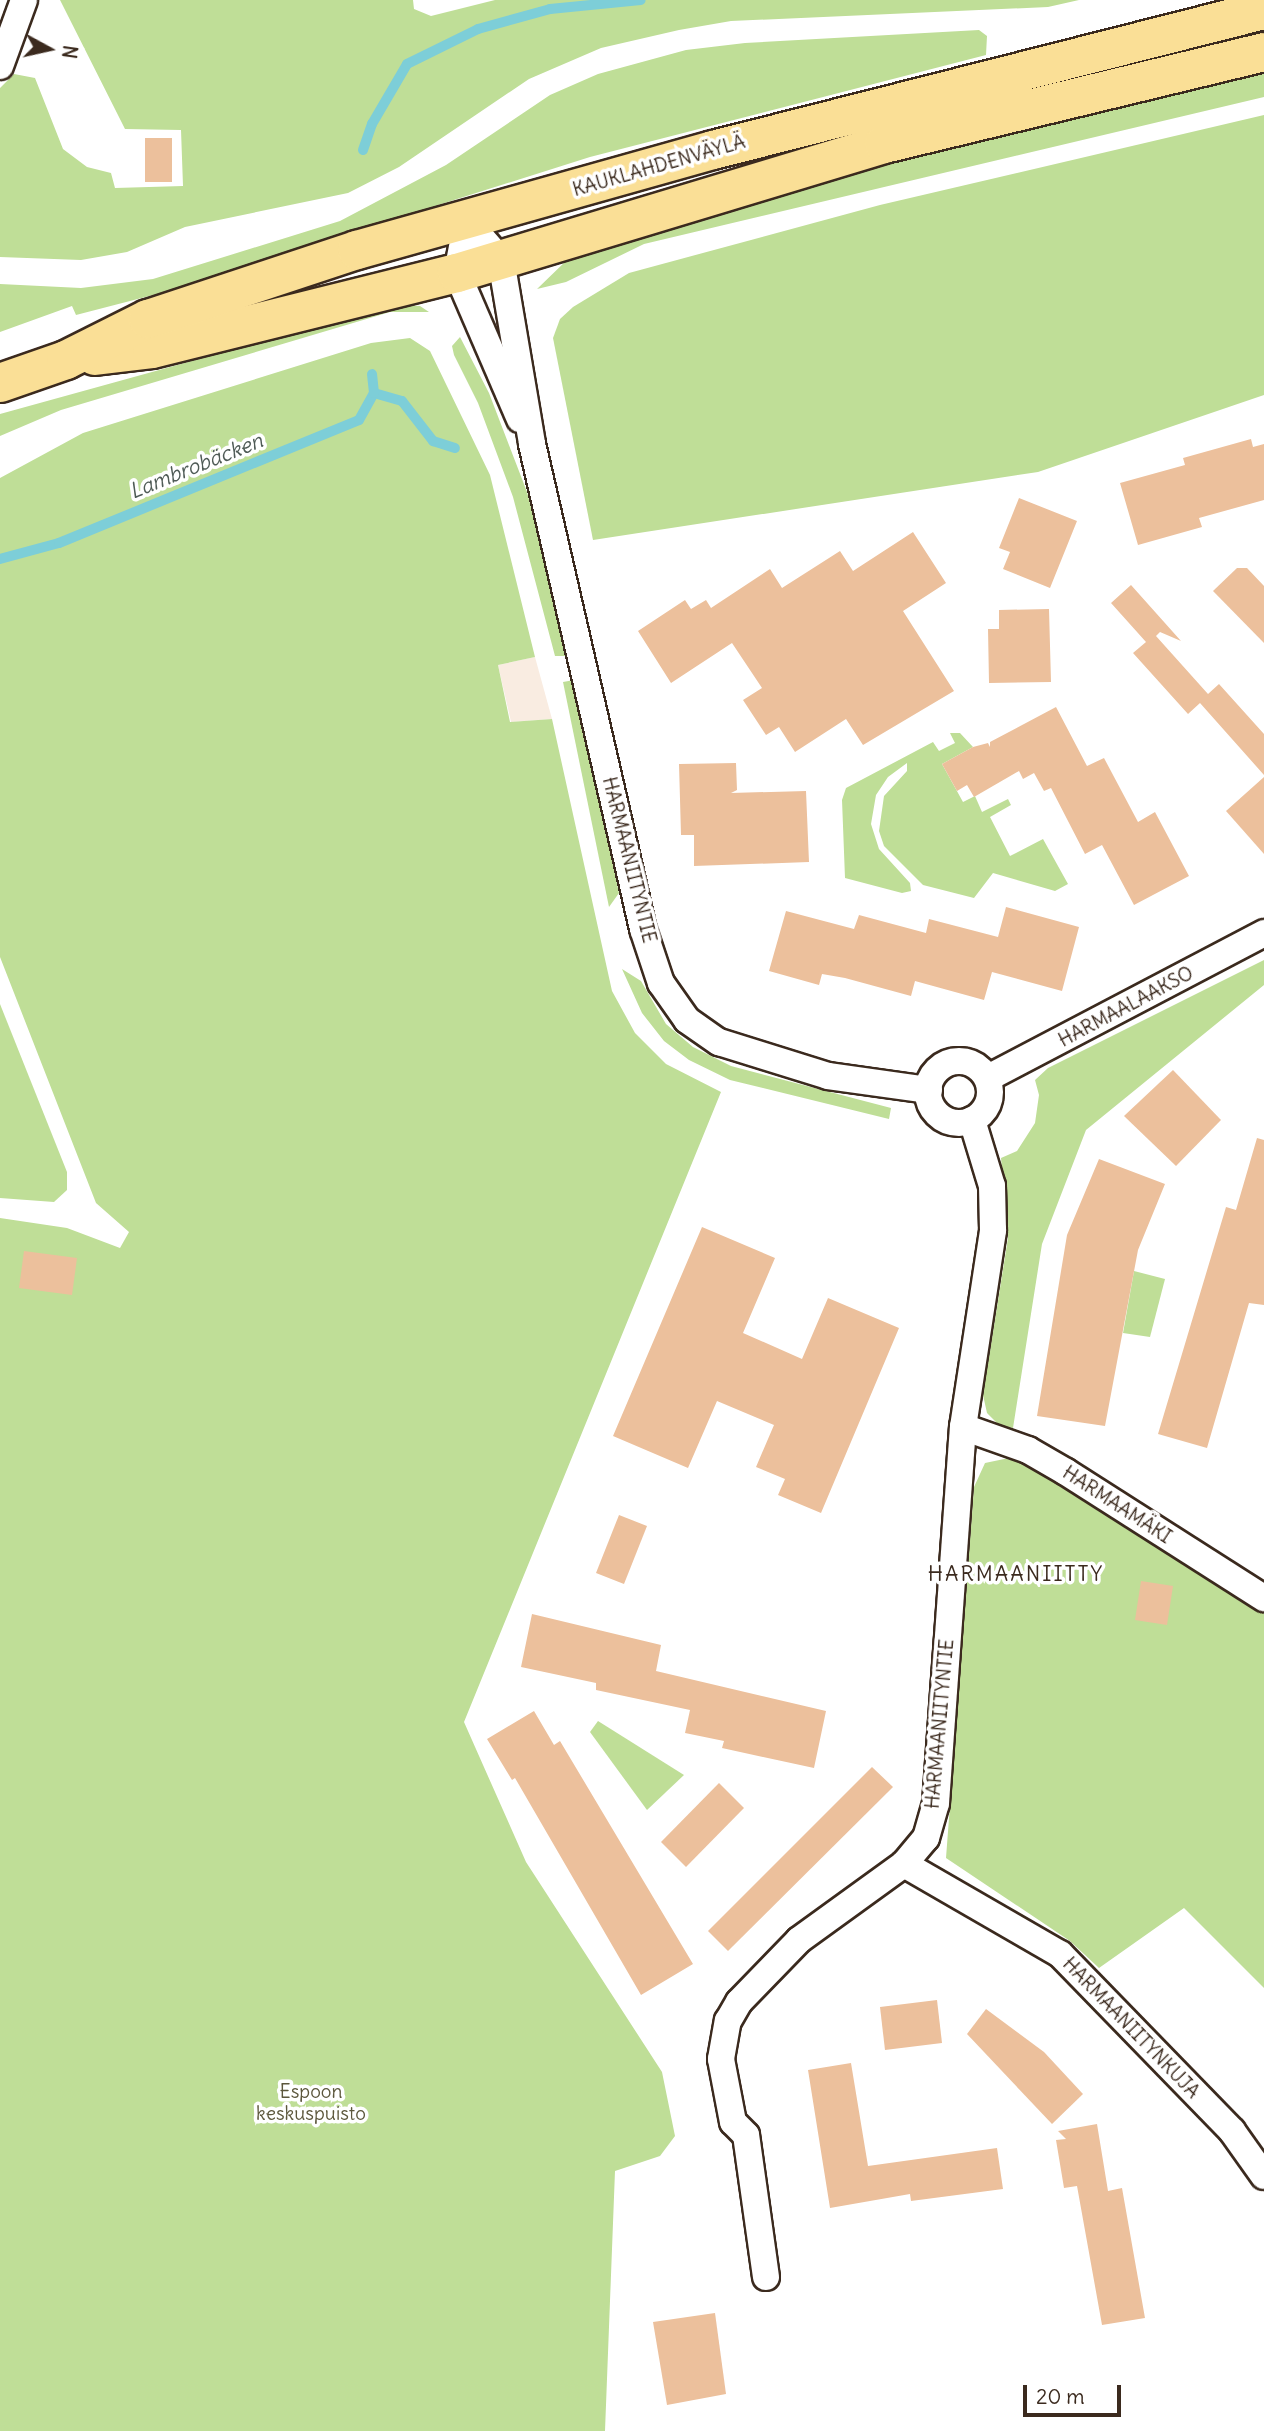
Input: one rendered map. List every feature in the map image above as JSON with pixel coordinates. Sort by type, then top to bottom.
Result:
[{"type":"main road","name":"KAUKLAHDENVÄYLÄ","points":[[0,383],[65,360],[148,319],[357,250],[467,221],[713,149],[1264,10]]},
{"type":"main road","name":"KAUKLAHDENVÄYLÄ","points":[[65,360],[152,349],[457,273],[884,144],[1264,52]]},
{"type":"street","points":[[0,66],[24,0]]},
{"type":"street","points":[[467,221],[501,260]]},
{"type":"street","points":[[457,273],[467,221]]},
{"type":"street","name":"HARMAANIITYNTIE","points":[[501,260],[532,444],[643,929],[661,983],[687,1020],[719,1042],[828,1076],[929,1090]]},
{"type":"street","name":"HARMAANIITYNTIE","points":[[457,273],[532,444]]},
{"type":"street","name":"HARMAALAAKSO","points":[[988,1078],[1264,933]]},
{"type":"street","points":[[954,1061],[972,1063],[988,1078],[988,1105],[972,1120],[954,1123],[940,1116],[929,1099],[929,1090],[937,1070],[954,1061]]},
{"type":"street","name":"HARMAANIITYNTIE","points":[[766,2277],[746,2135],[733,2122],[721,2059],[728,2021],[739,2002],[799,1940],[904,1864],[926,1838],[936,1803],[963,1427],[993,1230],[992,1186],[972,1120]]},
{"type":"street","name":"HARMAAMÄKI","points":[[963,1427],[1047,1461],[1264,1598]]},
{"type":"street","name":"HARMAANIITYNKUJA","points":[[904,1864],[1060,1954],[1232,2131],[1264,2176]]},
{"type":"shaded area","points":[[535,657],[552,719],[511,722],[498,665]]},
{"type":"green space","points":[[60,0],[413,0],[414,9],[431,16],[495,0],[1079,0],[1048,7],[731,21],[601,48],[529,79],[399,167],[348,193],[185,227],[127,252],[81,260],[0,257],[0,88],[14,74],[35,78],[63,149],[87,167],[111,173],[115,188],[183,186],[181,130],[125,129]]},
{"type":"green space","points":[[979,30],[987,36],[986,55],[590,157],[157,294],[76,315],[72,306],[0,332],[0,284],[81,288],[153,279],[340,221],[446,165],[550,95],[598,74],[686,50],[745,43]]},
{"type":"green space","points":[[1264,73],[1264,97],[644,244],[566,282],[537,289],[568,259],[620,233],[1018,129]]},
{"type":"green space","points":[[1264,115],[1264,395],[1038,472],[593,540],[553,338],[560,319],[573,307],[629,273],[880,205]]},
{"type":"green space","points":[[394,305],[420,306],[429,312],[390,312],[61,410],[0,436],[0,414]]},
{"type":"green space","points":[[460,337],[489,393],[527,492],[570,656],[555,656],[513,497],[478,403],[454,355],[452,346]]},
{"type":"green space","name":"Espoon keskuspuisto","points":[[410,338],[430,351],[490,475],[535,657],[498,665],[510,722],[552,719],[612,991],[635,1033],[666,1064],[721,1092],[464,1722],[526,1862],[662,2072],[675,2136],[660,2156],[615,2171],[605,2431],[0,2431],[0,1218],[67,1228],[120,1248],[129,1232],[96,1203],[0,957],[0,478],[83,433],[371,343]]},
{"type":"green space","points":[[574,680],[619,893],[609,907],[563,682]]},
{"type":"green space","points":[[950,733],[960,733],[973,747],[942,764],[963,802],[975,796],[982,812],[1008,799],[1011,805],[990,817],[1010,856],[1043,839],[1068,884],[1055,891],[993,873],[974,898],[923,885],[884,846],[879,831],[884,796],[907,771],[907,763],[888,777],[876,795],[871,824],[879,849],[910,883],[911,891],[902,893],[845,878],[842,800],[846,788],[933,742],[939,751],[955,743]]},
{"type":"green space","points":[[1264,960],[1264,985],[1086,1130],[1042,1244],[1013,1428],[999,1425],[987,1413],[983,1395],[1008,1238],[1001,1158],[1017,1151],[1035,1123],[1039,1095],[1035,1080],[1048,1068]]},
{"type":"green space","points":[[622,969],[641,981],[666,1024],[693,1047],[731,1066],[891,1108],[889,1119],[730,1080],[689,1060],[664,1041],[642,1013]]},
{"type":"green space","points":[[0,1004],[67,1172],[67,1190],[54,1202],[0,1198]]},
{"type":"green space","points":[[1134,1271],[1165,1279],[1150,1337],[1123,1333]]},
{"type":"green space","points":[[1009,1458],[1026,1460],[1264,1613],[1264,1988],[1184,1908],[1099,1968],[1070,1941],[946,1858],[974,1487],[985,1463]]},
{"type":"green space","points":[[598,1721],[684,1775],[647,1810],[590,1732]]},
{"type":"building","points":[[145,138],[172,138],[172,182],[145,182]]},
{"type":"building","points":[[1251,439],[1253,447],[1264,444],[1264,500],[1199,518],[1202,527],[1138,545],[1120,483],[1185,465],[1183,458]]},
{"type":"building","points":[[1019,498],[1077,521],[1050,588],[1003,569],[1010,552],[999,548]]},
{"type":"building","points":[[913,532],[946,583],[903,611],[954,691],[863,745],[846,719],[795,752],[779,727],[766,735],[743,700],[762,688],[732,643],[671,683],[638,631],[685,600],[691,609],[706,600],[711,608],[770,569],[782,588],[840,551],[853,571]]},
{"type":"building","points":[[1237,568],[1247,568],[1264,586],[1264,643],[1213,591]]},
{"type":"building","points":[[1131,585],[1181,641],[1160,632],[1156,636],[1208,694],[1219,684],[1264,734],[1264,775],[1200,703],[1188,714],[1133,653],[1146,642],[1111,603]]},
{"type":"building","points":[[1049,609],[1051,682],[989,683],[988,629],[999,629],[999,610]]},
{"type":"building","points":[[1056,707],[1087,766],[1104,758],[1138,822],[1155,812],[1189,876],[1134,905],[1102,845],[1085,854],[1051,788],[1044,791],[1034,773],[1023,779],[1019,771],[974,797],[967,785],[957,791],[942,764],[973,747],[988,743],[990,747],[990,742]]},
{"type":"building","points":[[736,763],[737,790],[731,793],[806,791],[809,862],[694,866],[694,835],[681,835],[679,764]]},
{"type":"building","points":[[1264,777],[1264,854],[1226,811]]},
{"type":"building","points":[[1006,907],[1079,927],[1062,991],[992,972],[984,1000],[915,981],[911,996],[845,978],[822,974],[819,985],[769,971],[786,911],[854,929],[859,915],[926,933],[929,919],[998,937]]},
{"type":"building","points":[[1173,1070],[1221,1120],[1176,1166],[1124,1116]]},
{"type":"building","points":[[1257,1138],[1264,1140],[1264,1305],[1249,1303],[1207,1448],[1158,1434],[1226,1207],[1236,1210]]},
{"type":"building","points":[[1099,1159],[1165,1184],[1138,1250],[1105,1426],[1037,1416],[1067,1235]]},
{"type":"building","points":[[702,1227],[775,1258],[743,1333],[802,1359],[828,1298],[899,1328],[821,1513],[778,1495],[785,1479],[756,1467],[774,1425],[717,1401],[688,1468],[613,1436]]},
{"type":"building","points":[[24,1251],[77,1258],[72,1295],[19,1288]]},
{"type":"building","points":[[619,1515],[647,1526],[624,1584],[596,1573]]},
{"type":"building","points":[[1141,1581],[1173,1586],[1167,1625],[1135,1620]]},
{"type":"building","points":[[532,1614],[661,1645],[656,1671],[826,1711],[814,1768],[722,1748],[724,1741],[685,1733],[690,1710],[596,1690],[596,1683],[521,1667]]},
{"type":"building","points":[[534,1711],[554,1745],[560,1741],[693,1964],[641,1995],[515,1778],[512,1780],[487,1739]]},
{"type":"building","points":[[872,1767],[893,1787],[728,1951],[708,1931]]},
{"type":"building","points":[[719,1783],[744,1808],[686,1867],[661,1842]]},
{"type":"building","points":[[937,2000],[942,2043],[885,2050],[880,2007]]},
{"type":"building","points":[[986,2009],[1044,2052],[1083,2094],[1052,2124],[967,2034]]},
{"type":"building","points":[[851,2063],[868,2166],[997,2148],[1003,2189],[911,2201],[910,2194],[830,2208],[808,2070]]},
{"type":"building","points":[[1097,2124],[1108,2191],[1122,2188],[1145,2318],[1102,2325],[1077,2186],[1064,2188],[1056,2140],[1066,2139],[1058,2131]]},
{"type":"building","points":[[715,2313],[726,2394],[667,2405],[653,2322]]},
{"type":"waterway","name":"Lambrobäcken","points":[[363,150],[372,124],[407,64],[478,29],[550,9],[641,0]]},
{"type":"waterway","name":"Lambrobäcken","points":[[0,559],[59,543],[359,420],[374,393],[372,374]]},
{"type":"waterway","points":[[374,393],[402,401],[433,441],[455,448]]},
{"type":"district","name":"HARMAANIITTY","points":[[1016,1574]]}]
